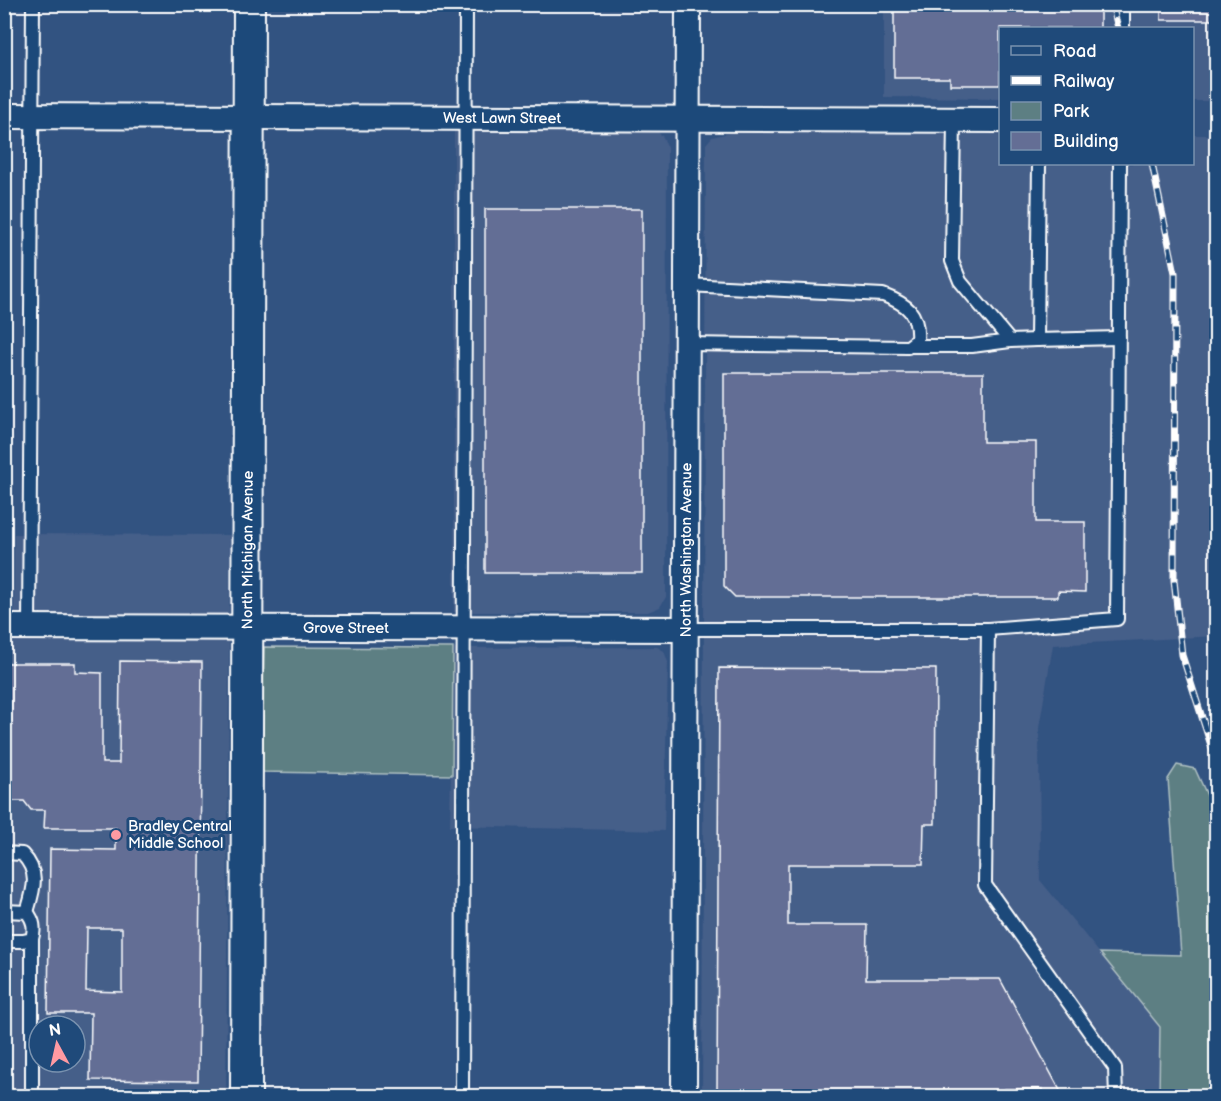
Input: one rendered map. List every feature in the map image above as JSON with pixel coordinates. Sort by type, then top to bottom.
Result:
[{"type":"street","name":"North Michigan Avenue","points":[[246,1096],[249,4]]},
{"type":"street","name":"North Washington Avenue","points":[[684,1096],[688,4]]},
{"type":"street","name":"West Lawn Street","points":[[4,116],[999,120]]},
{"type":"street","name":"Grove Street","points":[[4,627],[686,629]]},
{"type":"lane","points":[[29,627],[33,4]]},
{"type":"lane","points":[[462,1096],[466,4]]},
{"type":"lane","points":[[1123,27],[1124,4]]},
{"type":"lane","points":[[954,120],[952,261],[960,281],[1010,341]]},
{"type":"lane","points":[[1037,339],[1039,165]]},
{"type":"lane","points":[[686,629],[988,629],[1117,619],[1120,165]]},
{"type":"lane","points":[[687,285],[883,295],[897,300],[913,312],[918,328],[917,340],[911,346]]},
{"type":"lane","points":[[687,344],[972,346],[1037,339],[1119,338]]},
{"type":"lane","points":[[988,629],[985,885],[1114,1068],[1116,1096]]},
{"type":"lane","points":[[4,853],[22,854],[32,863],[34,880],[27,912]]},
{"type":"lane","points":[[4,911],[27,912],[33,919],[32,1096]]},
{"type":"lane","points":[[4,941],[32,939]]},
{"type":"shaded area","points":[[884,5],[1216,5],[1216,101],[1194,101],[1194,27],[999,27],[999,98],[884,97]]},
{"type":"shaded area","points":[[645,128],[657,131],[663,137],[667,147],[666,597],[660,607],[648,612],[454,612],[454,131]]},
{"type":"shaded area","points":[[733,132],[999,134],[999,165],[1194,165],[1194,135],[1216,135],[1216,636],[1053,645],[1039,728],[1040,880],[1160,1027],[1159,1096],[702,1096],[706,144],[712,137]]},
{"type":"shaded area","name":"Bradley Central Middle School","points":[[14,534],[230,535],[226,1096],[5,1096],[4,644],[14,643]]},
{"type":"shaded area","points":[[657,647],[664,651],[668,662],[664,831],[450,826],[453,648]]},
{"type":"green space","points":[[264,647],[453,648],[452,775],[261,772]]},
{"type":"green space","points":[[1177,765],[1195,769],[1216,815],[1216,1096],[1159,1096],[1160,1027],[1100,953],[1181,955],[1168,779]]},
{"type":"building","points":[[894,4],[1100,4],[1100,27],[999,27],[999,85],[950,85],[950,78],[894,78]]},
{"type":"building","points":[[1161,4],[1216,4],[1216,20],[1161,20]]},
{"type":"building","points":[[485,209],[642,209],[642,573],[485,573]]},
{"type":"building","points":[[724,373],[983,373],[983,442],[1036,442],[1036,522],[1085,522],[1085,592],[1058,591],[1058,597],[735,597],[724,586]]},
{"type":"building","points":[[120,661],[202,662],[198,1081],[90,1080],[91,1013],[48,1013],[50,849],[116,850],[116,828],[44,828],[45,810],[31,810],[24,801],[4,801],[4,663],[75,663],[75,672],[102,673],[102,763],[119,763]],"holes":[[[87,928],[122,928],[122,992],[86,991]]]},
{"type":"building","points":[[719,668],[936,669],[935,824],[924,824],[923,864],[788,864],[788,925],[867,925],[866,979],[1000,979],[1063,1096],[1042,1096],[1042,1089],[1005,1089],[1004,1096],[717,1096]]},
{"type":"railway","points":[[1112,4],[1118,27]]},
{"type":"railway","points":[[1152,165],[1175,273],[1174,580],[1182,655],[1216,761]]},
{"type":"place","name":"Bradley Central Middle School","points":[[116,835]]}]
